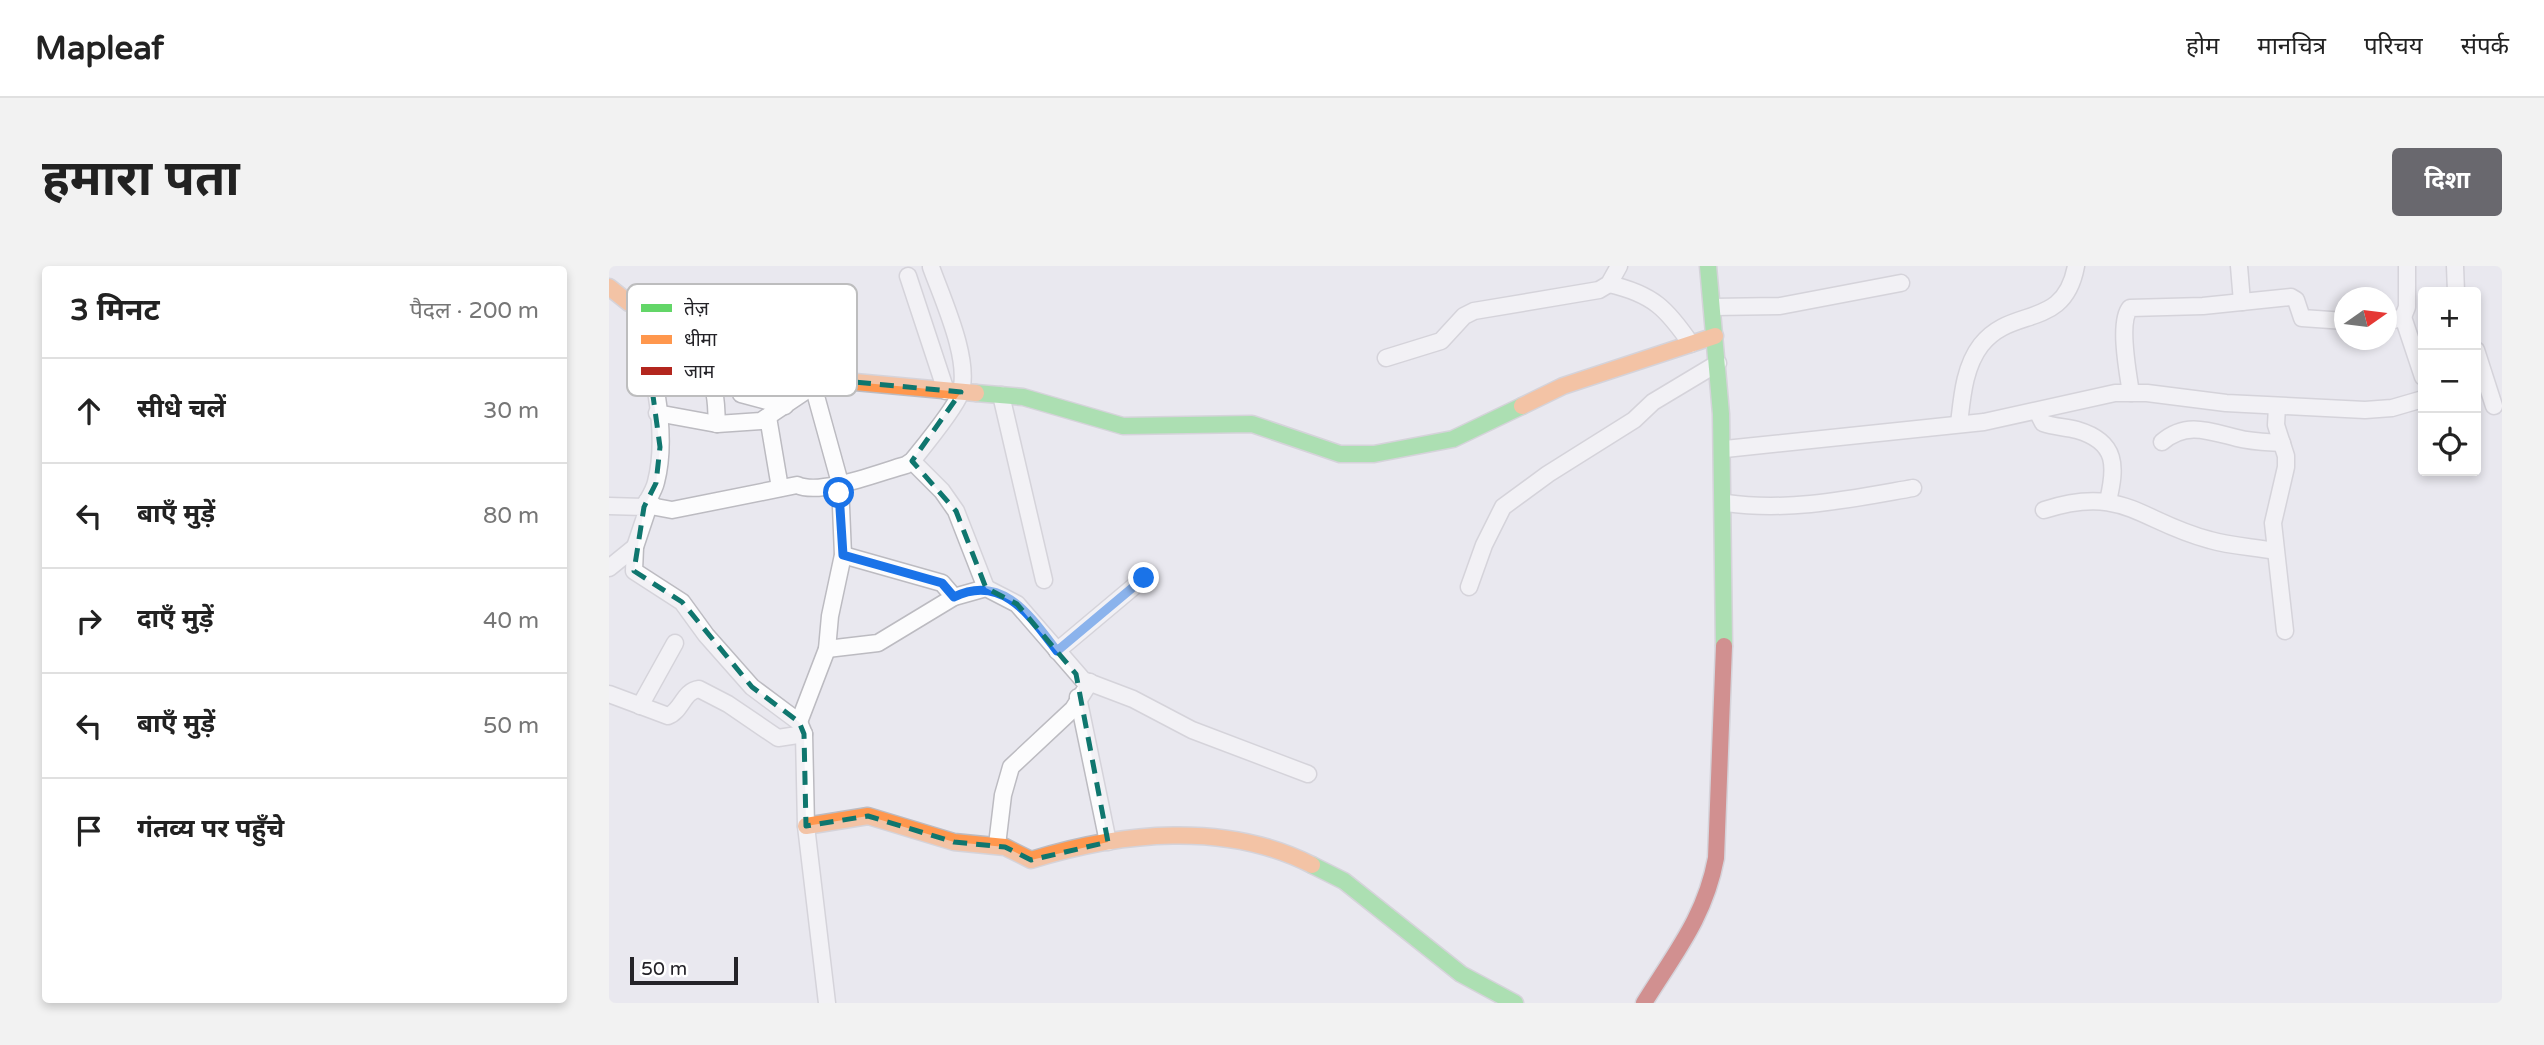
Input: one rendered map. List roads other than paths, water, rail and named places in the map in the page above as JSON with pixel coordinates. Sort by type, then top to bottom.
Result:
[{"type":"street","points":[[1386,358],[1440,341],[1464,316],[1474,311],[1599,290],[1609,284],[1619,266]]},
{"type":"street","points":[[1644,1003],[1702,911],[1714,872],[1726,503],[1725,449],[1708,266]]},
{"type":"street","points":[[1959,424],[1963,389],[1981,345],[2000,329],[2053,307],[2065,298],[2072,287],[2075,266]]},
{"type":"street","points":[[2239,266],[2242,302]]},
{"type":"street","points":[[2407,266],[2407,307],[2403,317],[2418,362]]},
{"type":"street","points":[[2455,266],[2456,287]]},
{"type":"street","points":[[609,506],[646,504],[673,510],[797,485],[804,489],[823,488],[912,461],[948,415],[961,358],[931,267]]},
{"type":"street","points":[[908,276],[954,391]]},
{"type":"street","points":[[1609,284],[1642,294],[1657,303],[1672,316],[1691,344]]},
{"type":"street","points":[[1713,307],[1780,306],[1901,284]]},
{"type":"street","points":[[609,287],[627,300]]},
{"type":"street","points":[[2131,393],[2125,342],[2126,315],[2130,308],[2291,297],[2296,300],[2302,318],[2334,320]]},
{"type":"street","points":[[2397,319],[2403,317]]},
{"type":"street","points":[[857,385],[1023,397],[1123,426],[1252,425],[1340,454],[1374,454],[1453,439],[1563,386],[1715,336]]},
{"type":"street","points":[[1469,587],[1488,535],[1503,507],[1548,474],[1634,420],[1653,401],[1718,363]]},
{"type":"street","points":[[2481,363],[2498,407]]},
{"type":"street","points":[[1725,449],[1959,424],[2037,411],[2078,399],[2131,393],[2277,406],[2365,410],[2392,408],[2418,400]]},
{"type":"street","points":[[1001,395],[1044,580]]},
{"type":"street","points":[[655,396],[660,447],[656,483],[646,504],[646,516],[635,547],[634,571],[682,602],[706,635],[753,687],[801,728]]},
{"type":"street","points":[[714,396],[717,424]]},
{"type":"street","points":[[748,396],[785,406]]},
{"type":"street","points":[[657,413],[717,424],[761,421],[796,396]]},
{"type":"street","points":[[816,396],[840,483],[843,555],[830,615],[827,649],[801,728],[806,826],[827,1003]]},
{"type":"street","points":[[2277,406],[2276,425],[2286,467],[2274,513],[2275,551],[2285,631]]},
{"type":"street","points":[[2037,411],[2043,423],[2079,430],[2092,436],[2110,454],[2115,473],[2108,501]]},
{"type":"street","points":[[768,418],[780,488]]},
{"type":"street","points":[[2162,442],[2183,429],[2194,429],[2238,439],[2282,443]]},
{"type":"street","points":[[912,461],[942,491],[957,511],[986,588],[1017,604],[1083,678],[1143,703],[1192,730],[1307,774]]},
{"type":"street","points":[[1726,503],[1759,508],[1807,506],[1913,488]]},
{"type":"street","points":[[2044,510],[2068,502],[2108,501],[2145,512],[2210,540],[2275,551]]},
{"type":"street","points":[[609,568],[635,547]]},
{"type":"street","points":[[843,555],[942,583],[954,597]]},
{"type":"street","points":[[1057,651],[1144,578]]},
{"type":"street","points":[[827,649],[878,643],[954,597],[986,588]]},
{"type":"street","points":[[640,705],[675,643]]},
{"type":"street","points":[[1083,678],[1078,703],[1108,842]]},
{"type":"street","points":[[609,694],[672,716],[689,692],[699,689],[728,704],[778,738],[801,728]]},
{"type":"street","points":[[997,845],[1003,795],[1011,767],[1078,703]]},
{"type":"street","points":[[806,826],[868,816],[954,842],[997,845],[1031,860],[1070,848],[1149,836],[1221,837],[1287,852],[1344,881],[1430,946],[1461,974],[1515,1003]]}]
